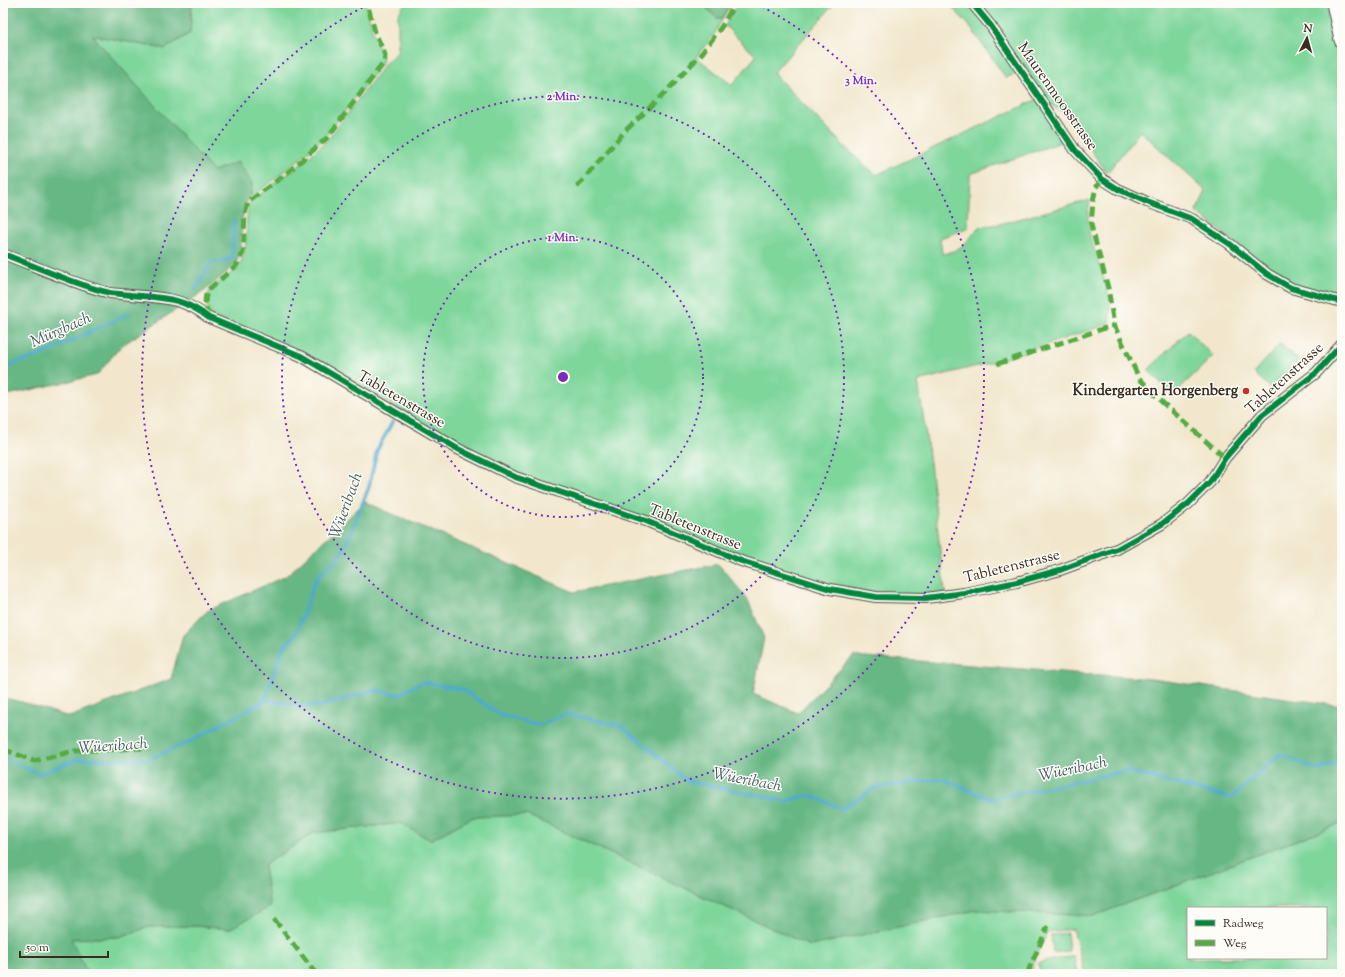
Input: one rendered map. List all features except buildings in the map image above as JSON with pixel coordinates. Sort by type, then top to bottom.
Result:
[{"type":"street","name":"Maurenmoosstrasse","points":[[972,3],[991,26],[1074,150],[1102,179],[1118,189],[1147,202],[1192,219],[1230,244],[1267,274],[1291,288],[1342,302]]},
{"type":"street","points":[[1334,3],[1342,40]]},
{"type":"street","name":"Tabletenstrasse","points":[[3,254],[84,286],[111,293],[166,297],[181,301],[209,318],[301,356],[458,449],[515,477],[646,521],[741,561],[830,589],[876,596],[926,598],[964,594],[1017,582],[1060,570],[1117,549],[1162,524],[1188,504],[1210,482],[1225,458],[1262,415],[1316,373],[1342,344]]},
{"type":"green space","points":[[3,3],[192,3],[190,33],[165,49],[92,35],[213,171],[238,162],[252,183],[251,197],[247,201],[243,213],[240,255],[234,266],[206,290],[121,346],[97,375],[3,396]]},
{"type":"green space","points":[[192,3],[366,3],[373,33],[383,57],[382,63],[325,137],[283,173],[251,197],[252,183],[213,171],[91,35],[165,49],[190,33]]},
{"type":"green space","points":[[405,3],[702,3],[716,18],[723,18],[715,33],[696,57],[732,85],[756,56],[725,26],[738,3],[835,3],[773,73],[847,149],[876,175],[1038,99],[1064,141],[970,174],[968,228],[940,238],[942,254],[959,248],[979,227],[1000,224],[1090,200],[1088,227],[1110,301],[1109,322],[1102,326],[997,361],[918,381],[930,463],[945,593],[900,595],[854,591],[820,583],[758,563],[517,473],[475,453],[304,355],[213,317],[207,307],[206,300],[208,293],[213,287],[234,271],[243,258],[250,202],[305,161],[329,138],[388,60],[398,52],[398,15]]},
{"type":"green space","points":[[702,3],[732,3],[723,18],[716,18]]},
{"type":"green space","points":[[948,3],[968,3],[1019,72],[1006,78],[968,24]]},
{"type":"green space","points":[[975,3],[1327,3],[1342,68],[1342,292],[1297,287],[1270,270],[1196,212],[1206,191],[1140,131],[1107,173],[1066,114],[1047,103]]},
{"type":"green space","points":[[1188,331],[1213,356],[1173,395],[1148,370]]},
{"type":"green space","points":[[1280,344],[1299,361],[1273,390],[1254,373]]},
{"type":"green space","points":[[365,502],[574,592],[718,564],[747,598],[764,638],[753,694],[798,713],[853,656],[1152,679],[1342,706],[1342,823],[1093,916],[976,910],[810,946],[527,815],[473,817],[430,840],[401,823],[313,833],[264,865],[270,907],[229,929],[194,926],[149,927],[119,937],[71,939],[88,974],[3,974],[3,698],[22,702],[69,717],[171,679],[183,635],[207,611],[286,576]]},
{"type":"green space","points":[[527,815],[810,946],[976,910],[1093,916],[1342,823],[1342,974],[1085,974],[1073,929],[1048,932],[1034,963],[1034,974],[88,974],[70,939],[119,937],[149,927],[194,926],[229,929],[264,865],[313,833],[401,823],[430,840],[473,817]]},
{"type":"green space","points":[[1067,933],[1069,951],[1053,953],[1051,935]]},
{"type":"green space","points":[[1074,956],[1077,974],[1040,974],[1038,963]]},
{"type":"waterway","name":"Mürgbach","points":[[195,290],[211,263],[232,259],[234,221]]},
{"type":"waterway","name":"Mürgbach","points":[[3,367],[41,355],[128,314]]},
{"type":"waterway","name":"Wüeribach","points":[[264,701],[283,648],[296,634],[316,579],[343,552],[369,487],[377,450],[393,421]]},
{"type":"waterway","name":"Wüeribach","points":[[3,758],[39,774],[78,759],[147,760],[189,742],[264,701],[321,706],[376,690],[398,695],[422,682],[462,689],[500,715],[540,725],[566,714],[622,726],[687,781],[785,801],[810,795],[842,809],[876,787],[943,779],[990,799],[1126,771],[1231,798],[1280,754],[1318,770],[1342,761]]},
{"type":"marked path","points":[[209,318],[205,300],[206,293],[236,266],[243,253],[245,214],[248,202],[287,173],[327,138],[384,62],[385,55],[375,32],[367,3]]},
{"type":"marked path","points":[[577,187],[625,131],[664,94],[702,53],[722,26],[735,3]]},
{"type":"marked path","points":[[1102,179],[1096,187],[1091,225],[1108,288],[1114,325],[1139,378],[1163,403],[1225,458]]},
{"type":"marked path","points":[[997,364],[1114,325]]},
{"type":"marked path","points":[[3,749],[34,761],[75,751],[143,748]]},
{"type":"marked path","points":[[274,919],[316,974]]},
{"type":"marked path","points":[[1030,974],[1029,969],[1048,926]]},
{"type":"cycle path","points":[[972,3],[991,26],[1075,150],[1102,179],[1118,189],[1147,202],[1192,219],[1230,244],[1267,274],[1291,288],[1342,302]]},
{"type":"cycle path","points":[[3,254],[69,280],[110,293],[162,298],[181,302],[209,318],[301,356],[458,449],[515,477],[646,521],[741,561],[830,589],[876,597],[926,598],[964,593],[1017,582],[1060,570],[1117,549],[1162,524],[1188,504],[1210,482],[1225,458],[1262,415],[1316,373],[1342,344]]},
{"type":"place","name":"Kindergarten Horgenberg","points":[[1246,391]]}]
